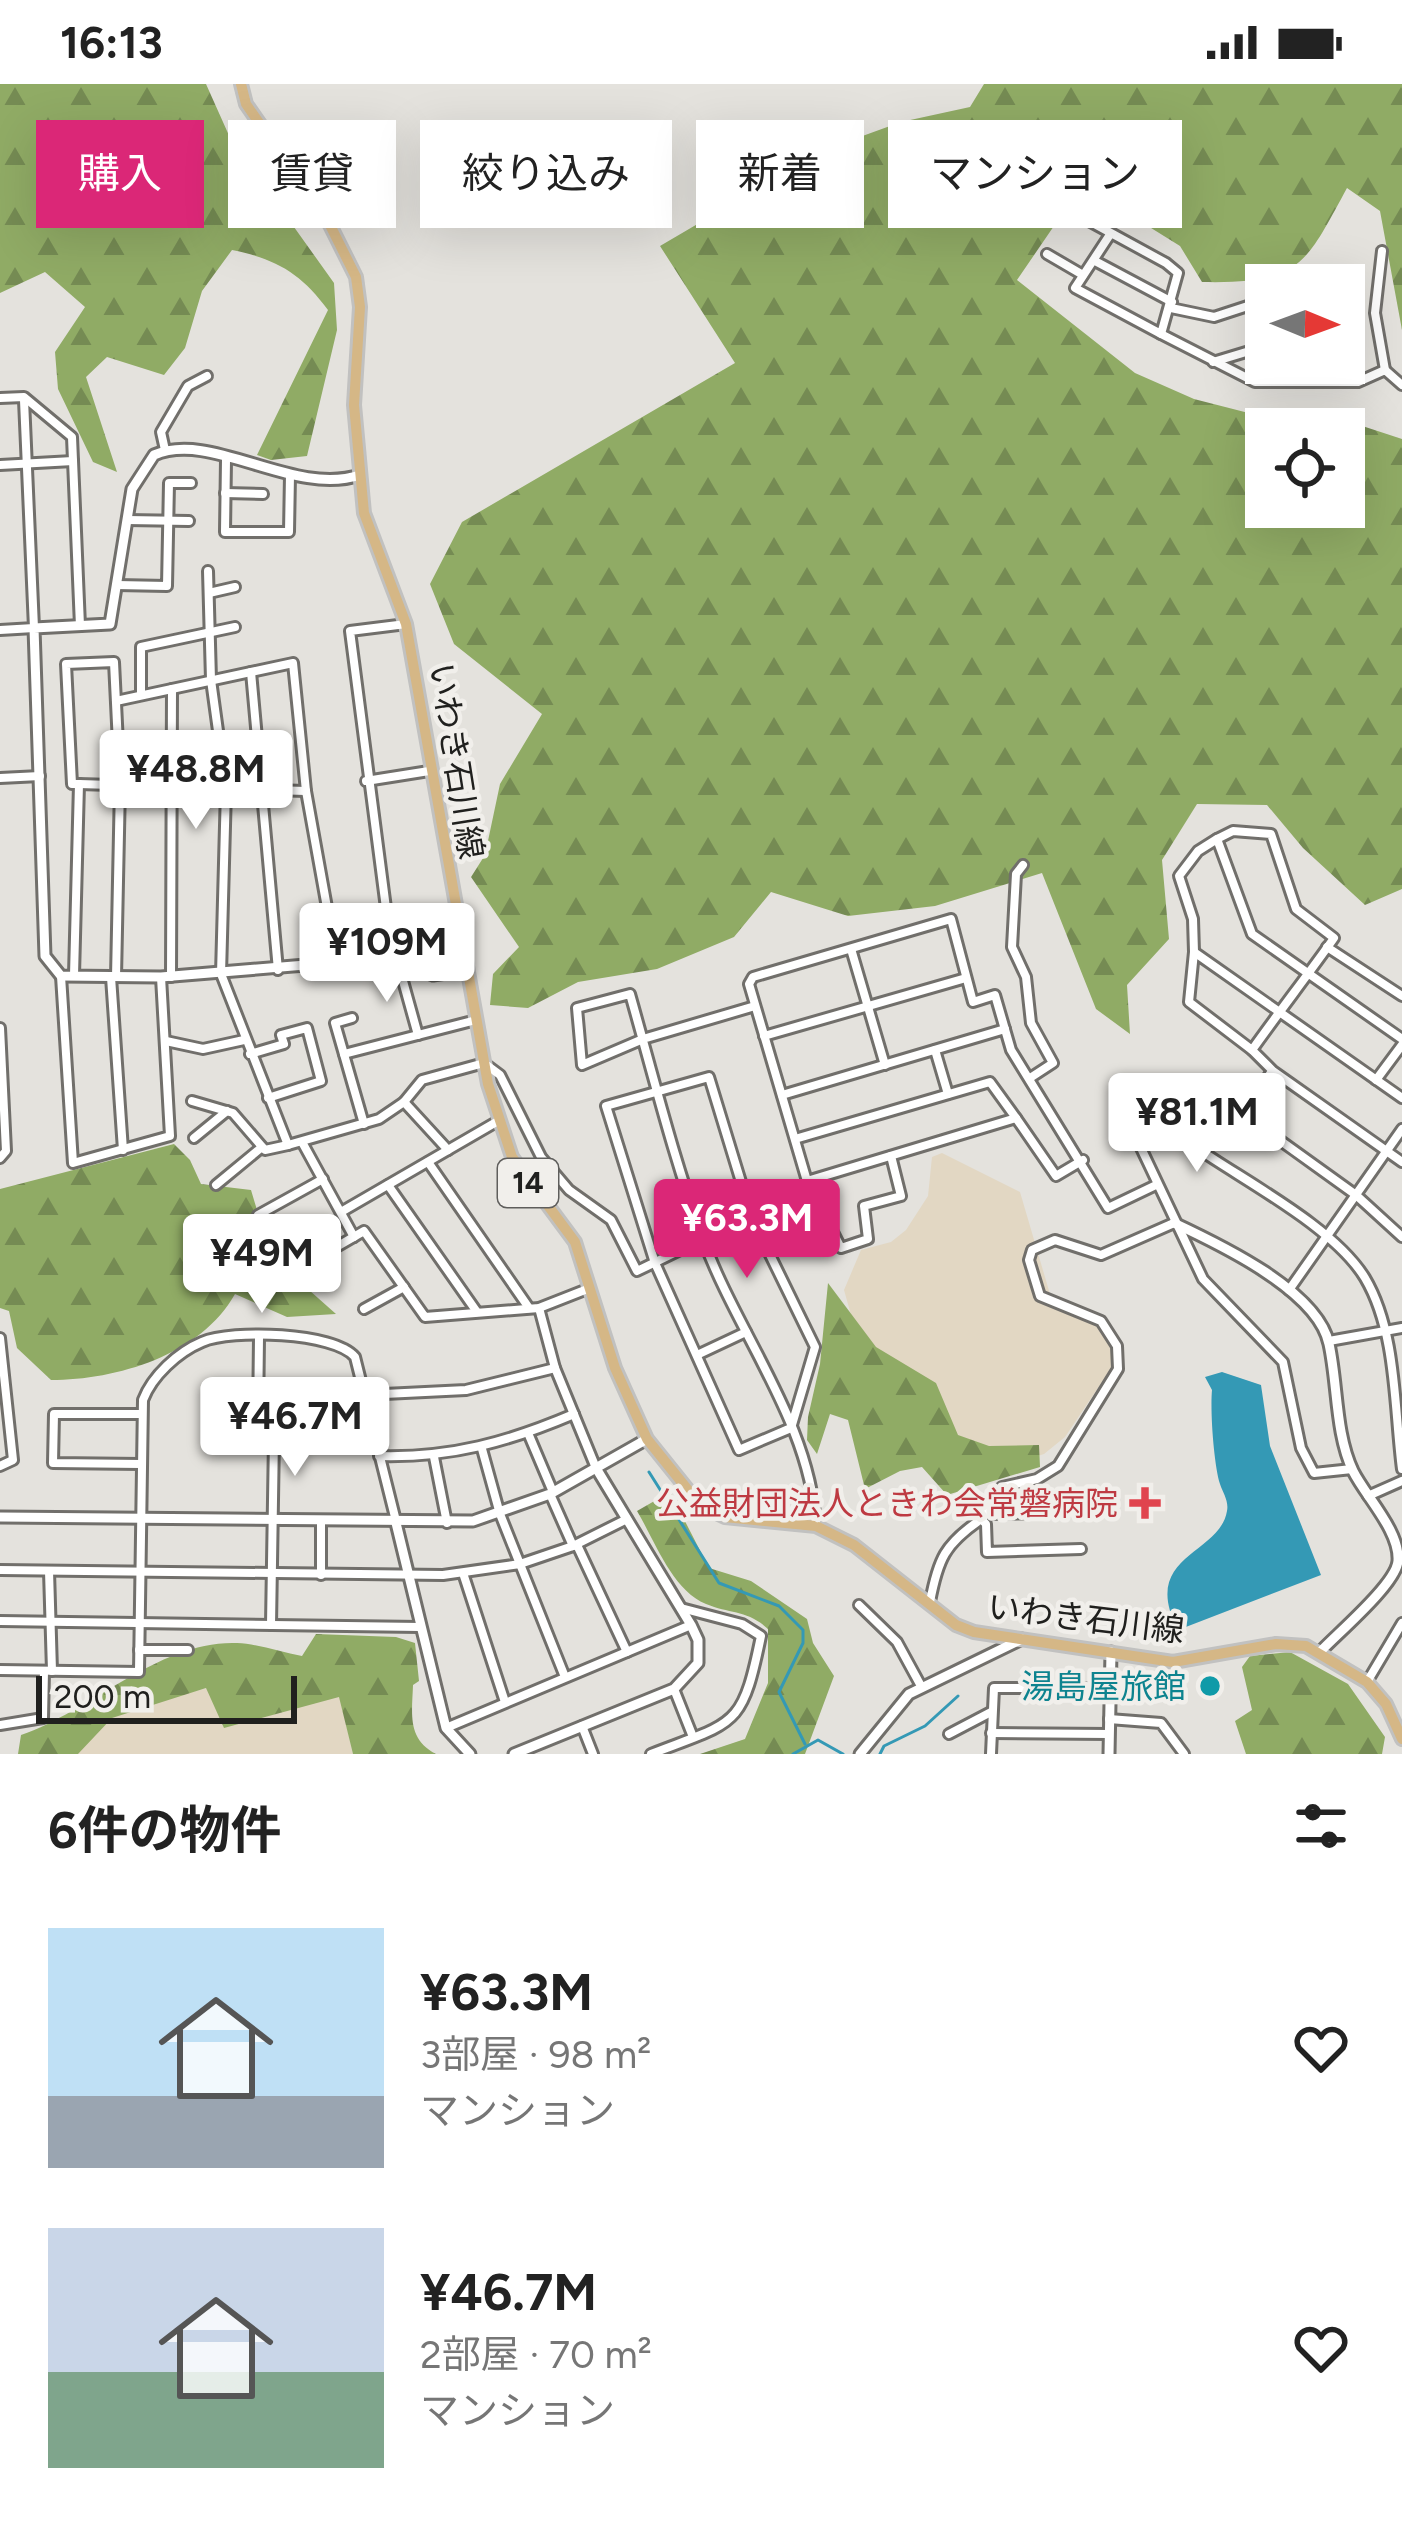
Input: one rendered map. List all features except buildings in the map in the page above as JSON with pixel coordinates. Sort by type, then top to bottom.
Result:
[{"type":"main road","name":"いわき石川線","points":[[241,84],[246,104],[330,225],[356,277],[364,513],[406,624],[466,970],[498,1121],[522,1176],[575,1243],[615,1368],[646,1439],[691,1498],[714,1513],[816,1526],[854,1545],[965,1630],[1173,1662],[1276,1644],[1321,1652],[1367,1682],[1386,1704],[1402,1739]]},
{"type":"street","points":[[1102,228],[1178,273],[1161,334]]},
{"type":"street","points":[[1111,233],[1076,288],[1213,362],[1255,382],[1358,382],[1385,370]]},
{"type":"street","points":[[1382,251],[1375,313],[1385,370],[1402,385]]},
{"type":"street","points":[[1047,254],[1082,274]]},
{"type":"street","points":[[1095,261],[1172,304],[1214,316],[1245,306]]},
{"type":"street","points":[[1213,362],[1245,352]]},
{"type":"street","points":[[165,450],[161,432],[188,386],[207,376]]},
{"type":"street","points":[[0,398],[24,398],[72,437],[80,626]]},
{"type":"street","points":[[24,398],[45,956],[61,976],[74,1163],[170,1136],[166,977],[175,787],[172,689]]},
{"type":"street","points":[[0,630],[110,624],[136,474],[165,450],[184,448],[290,475],[360,475]]},
{"type":"street","points":[[0,465],[74,460]]},
{"type":"street","points":[[226,460],[225,532],[289,532],[290,475]]},
{"type":"street","points":[[117,585],[167,586],[169,483],[191,483]]},
{"type":"street","points":[[226,493],[263,494]]},
{"type":"street","points":[[127,520],[189,521]]},
{"type":"street","points":[[208,571],[211,680],[226,789],[221,974],[288,1145]]},
{"type":"street","points":[[209,593],[236,587]]},
{"type":"street","points":[[406,624],[350,631],[366,782],[396,963],[418,1035]]},
{"type":"street","points":[[141,695],[141,646],[235,627]]},
{"type":"street","points":[[123,1150],[114,977],[120,785],[114,662],[66,664],[72,784],[120,785],[307,791]]},
{"type":"street","points":[[116,700],[293,663],[307,791],[338,964]]},
{"type":"street","points":[[251,672],[278,971]]},
{"type":"street","points":[[366,782],[430,771]]},
{"type":"street","points":[[0,778],[41,776]]},
{"type":"street","points":[[74,975],[79,784]]},
{"type":"street","points":[[1252,1049],[1334,938],[1296,909],[1271,834],[1233,832],[1198,851],[1179,876],[1192,919],[1190,1002],[1273,1071],[1402,1162]]},
{"type":"street","points":[[1217,839],[1252,934],[1402,1042],[1376,1080]]},
{"type":"street","points":[[1023,865],[1016,874],[1012,947],[1026,977],[1031,1023],[1054,1063],[1030,1078]]},
{"type":"street","points":[[891,1156],[902,1196],[864,1206],[868,1239],[841,1248],[808,1181],[749,984],[753,977],[951,920],[973,1002],[995,994],[1011,1050],[1083,1160],[1108,1208],[1156,1185]]},
{"type":"street","points":[[1328,947],[1402,996]]},
{"type":"street","points":[[850,949],[885,1065]]},
{"type":"street","points":[[1194,952],[1402,1098]]},
{"type":"street","points":[[61,976],[166,977],[396,963],[433,975],[466,970]]},
{"type":"street","points":[[764,1036],[966,978]]},
{"type":"street","points":[[755,1006],[643,1039],[582,1065],[577,1008],[630,994],[643,1039],[704,1240],[812,1472],[816,1526]]},
{"type":"street","points":[[352,1018],[335,1023],[364,1124]]},
{"type":"street","points":[[344,1054],[476,1020]]},
{"type":"street","points":[[0,1028],[6,1151],[0,1158]]},
{"type":"street","points":[[250,1054],[284,1044],[281,1035],[307,1028],[321,1081],[268,1098]]},
{"type":"street","points":[[782,1095],[1005,1029]]},
{"type":"street","points":[[166,1041],[203,1049],[244,1040]]},
{"type":"street","points":[[935,1050],[948,1094]]},
{"type":"street","points":[[216,1185],[262,1147],[302,1142],[364,1124],[404,1102],[422,1080],[484,1063],[500,1075],[541,1156],[569,1190],[611,1220],[637,1271],[777,1203]]},
{"type":"street","points":[[1244,1114],[1273,1071]]},
{"type":"street","points":[[709,1077],[752,1219],[815,1347],[791,1428],[740,1450],[655,1263],[606,1106],[709,1077]]},
{"type":"street","points":[[795,1139],[990,1082],[1056,1176],[1083,1160]]},
{"type":"street","points":[[1402,1237],[1356,1195],[1221,1098],[1197,1132],[1197,1148],[1326,1237],[1364,1276],[1384,1332],[1402,1469]]},
{"type":"street","points":[[192,1101],[228,1110],[262,1147]]},
{"type":"street","points":[[404,1102],[448,1150]]},
{"type":"street","points":[[194,1138],[228,1110]]},
{"type":"street","points":[[789,1198],[808,1181],[1016,1118]]},
{"type":"street","points":[[341,1213],[498,1121]]},
{"type":"street","points":[[1132,1129],[1203,1279],[1280,1355],[1300,1448],[1314,1472],[1352,1468]]},
{"type":"street","points":[[1288,1291],[1402,1129]]},
{"type":"street","points":[[302,1142],[355,1237]]},
{"type":"street","points":[[428,1162],[534,1308],[596,1468],[698,1640],[698,1663],[674,1689],[514,1754]]},
{"type":"street","points":[[258,1215],[323,1179]]},
{"type":"street","points":[[388,1185],[477,1312]]},
{"type":"street","points":[[930,1602],[945,1550],[956,1534],[983,1517],[1002,1487],[1037,1479],[1058,1466],[1118,1369],[1117,1346],[1101,1321],[1040,1296],[1029,1260],[1032,1250],[1055,1240],[1101,1255],[1174,1223],[1224,1246],[1288,1291],[1316,1313],[1328,1341],[1352,1468],[1393,1538],[1396,1570],[1321,1652]]},
{"type":"street","points":[[293,1272],[364,1231],[425,1317],[534,1308],[591,1288]]},
{"type":"street","points":[[364,1309],[404,1287]]},
{"type":"street","points":[[1328,1341],[1402,1328]]},
{"type":"street","points":[[697,1354],[746,1332]]},
{"type":"street","points":[[0,1670],[139,1672],[142,1414],[154,1378],[195,1345],[220,1337],[327,1339],[346,1347],[364,1395],[446,1728],[470,1754]]},
{"type":"street","points":[[259,1337],[258,1420],[274,1438],[271,1625]]},
{"type":"street","points":[[0,1338],[13,1460],[0,1466]]},
{"type":"street","points":[[364,1395],[466,1390],[555,1368]]},
{"type":"street","points":[[141,1464],[53,1463],[54,1414],[142,1414]]},
{"type":"street","points":[[380,1456],[434,1457],[482,1449],[574,1414]]},
{"type":"street","points":[[528,1433],[551,1493],[627,1652]]},
{"type":"street","points":[[0,1517],[447,1523],[500,1514],[551,1493],[646,1439]]},
{"type":"street","points":[[482,1449],[500,1514],[565,1677]]},
{"type":"street","points":[[434,1457],[447,1523]]},
{"type":"street","points":[[1368,1496],[1402,1481]]},
{"type":"street","points":[[983,1517],[1051,1513]]},
{"type":"street","points":[[983,1517],[987,1552],[1081,1549]]},
{"type":"street","points":[[0,1570],[463,1573],[520,1564],[575,1546],[627,1519]]},
{"type":"street","points":[[321,1522],[321,1575]]},
{"type":"street","points":[[0,1725],[43,1718],[49,1570]]},
{"type":"street","points":[[463,1573],[506,1702]]},
{"type":"street","points":[[859,1605],[897,1642],[921,1686]]},
{"type":"street","points":[[651,1754],[721,1726],[743,1708],[761,1636],[742,1624],[680,1608]]},
{"type":"street","points":[[0,1621],[420,1627]]},
{"type":"street","points":[[1367,1682],[1402,1623]]},
{"type":"street","points":[[446,1728],[691,1625]]},
{"type":"street","points":[[860,1754],[898,1705],[921,1686],[1026,1636]]},
{"type":"street","points":[[139,1650],[188,1650]]},
{"type":"street","points":[[1109,1754],[1111,1652]]},
{"type":"street","points":[[991,1754],[994,1688],[1109,1688]]},
{"type":"street","points":[[674,1689],[693,1738]]},
{"type":"street","points":[[949,1734],[991,1712]]},
{"type":"street","points":[[1109,1719],[1160,1723],[1184,1754]]},
{"type":"street","points":[[582,1726],[593,1754]]},
{"type":"street","points":[[991,1733],[1109,1733]]},
{"type":"shaded area","points":[[942,1153],[1020,1192],[1052,1301],[1103,1323],[1117,1351],[1119,1369],[1102,1382],[1065,1437],[1044,1454],[1016,1463],[966,1454],[861,1350],[844,1290],[861,1250],[891,1242],[906,1230],[928,1196],[932,1157]]},
{"type":"shaded area","points":[[337,1686],[353,1754],[26,1754],[98,1716],[207,1688]]},
{"type":"green space","points":[[0,84],[206,84],[228,133],[228,228],[295,228],[334,283],[337,330],[307,456],[271,460],[257,455],[328,310],[286,270],[232,250],[202,291],[185,348],[164,375],[107,357],[86,377],[117,472],[93,462],[58,389],[55,352],[85,307],[45,272],[0,293]]},
{"type":"green space","points":[[984,84],[1402,84],[1402,330],[1380,211],[1347,188],[1321,235],[1297,264],[1245,264],[1245,281],[1202,282],[1180,246],[1151,228],[1182,228],[1182,120],[910,120],[970,107]]},
{"type":"green space","points":[[888,127],[888,228],[1053,228],[1017,280],[1135,373],[1194,399],[1245,412],[1245,528],[1365,528],[1365,427],[1402,439],[1402,889],[1365,905],[1303,848],[1267,805],[1197,804],[1162,860],[1169,939],[1127,985],[1130,1034],[1096,1009],[1042,873],[935,906],[848,916],[771,892],[734,937],[657,969],[578,982],[528,1008],[490,1005],[493,974],[519,947],[471,877],[485,855],[500,784],[542,714],[454,644],[430,584],[462,522],[735,363],[660,246],[696,225],[864,228],[864,135]]},
{"type":"green space","points":[[174,1144],[190,1160],[201,1184],[251,1190],[266,1240],[286,1277],[300,1282],[336,1314],[287,1317],[235,1294],[201,1333],[155,1360],[103,1375],[51,1380],[17,1348],[9,1311],[0,1308],[0,1189]]},
{"type":"green space","points":[[828,1283],[876,1347],[936,1383],[958,1435],[989,1446],[1039,1445],[1040,1467],[947,1495],[922,1467],[900,1471],[865,1489],[848,1420],[830,1414],[817,1454],[807,1440],[808,1417],[820,1364]]},
{"type":"green space","points":[[670,1492],[709,1568],[751,1581],[807,1619],[813,1643],[834,1676],[805,1754],[700,1754],[745,1739],[768,1683],[768,1629],[746,1615],[706,1604],[674,1576],[637,1511]]},
{"type":"green space","points":[[316,1634],[396,1637],[415,1643],[419,1681],[413,1685],[413,1725],[420,1741],[436,1754],[353,1754],[339,1697],[224,1728],[206,1688],[112,1718],[78,1754],[18,1754],[21,1735],[153,1664],[208,1645],[237,1643],[302,1656]]},
{"type":"green space","points":[[1290,1652],[1348,1684],[1385,1737],[1382,1754],[1246,1754],[1235,1721],[1252,1710],[1242,1667],[1250,1656]]},
{"type":"water","points":[[1222,1372],[1261,1385],[1270,1446],[1321,1575],[1178,1630],[1168,1586],[1185,1559],[1221,1526],[1227,1511],[1214,1452],[1212,1390],[1205,1377]]},
{"type":"waterway","points":[[649,1472],[719,1583],[779,1606],[803,1630],[803,1643],[779,1692],[805,1744]]},
{"type":"waterway","points":[[880,1754],[884,1746],[925,1726],[958,1696]]},
{"type":"waterway","points":[[793,1754],[818,1740],[843,1754]]},
{"type":"place","name":"公益財団法人ときわ会常磐病院","points":[[1145,1503]]},
{"type":"place","name":"湯島屋旅館","points":[[1210,1686]]}]
